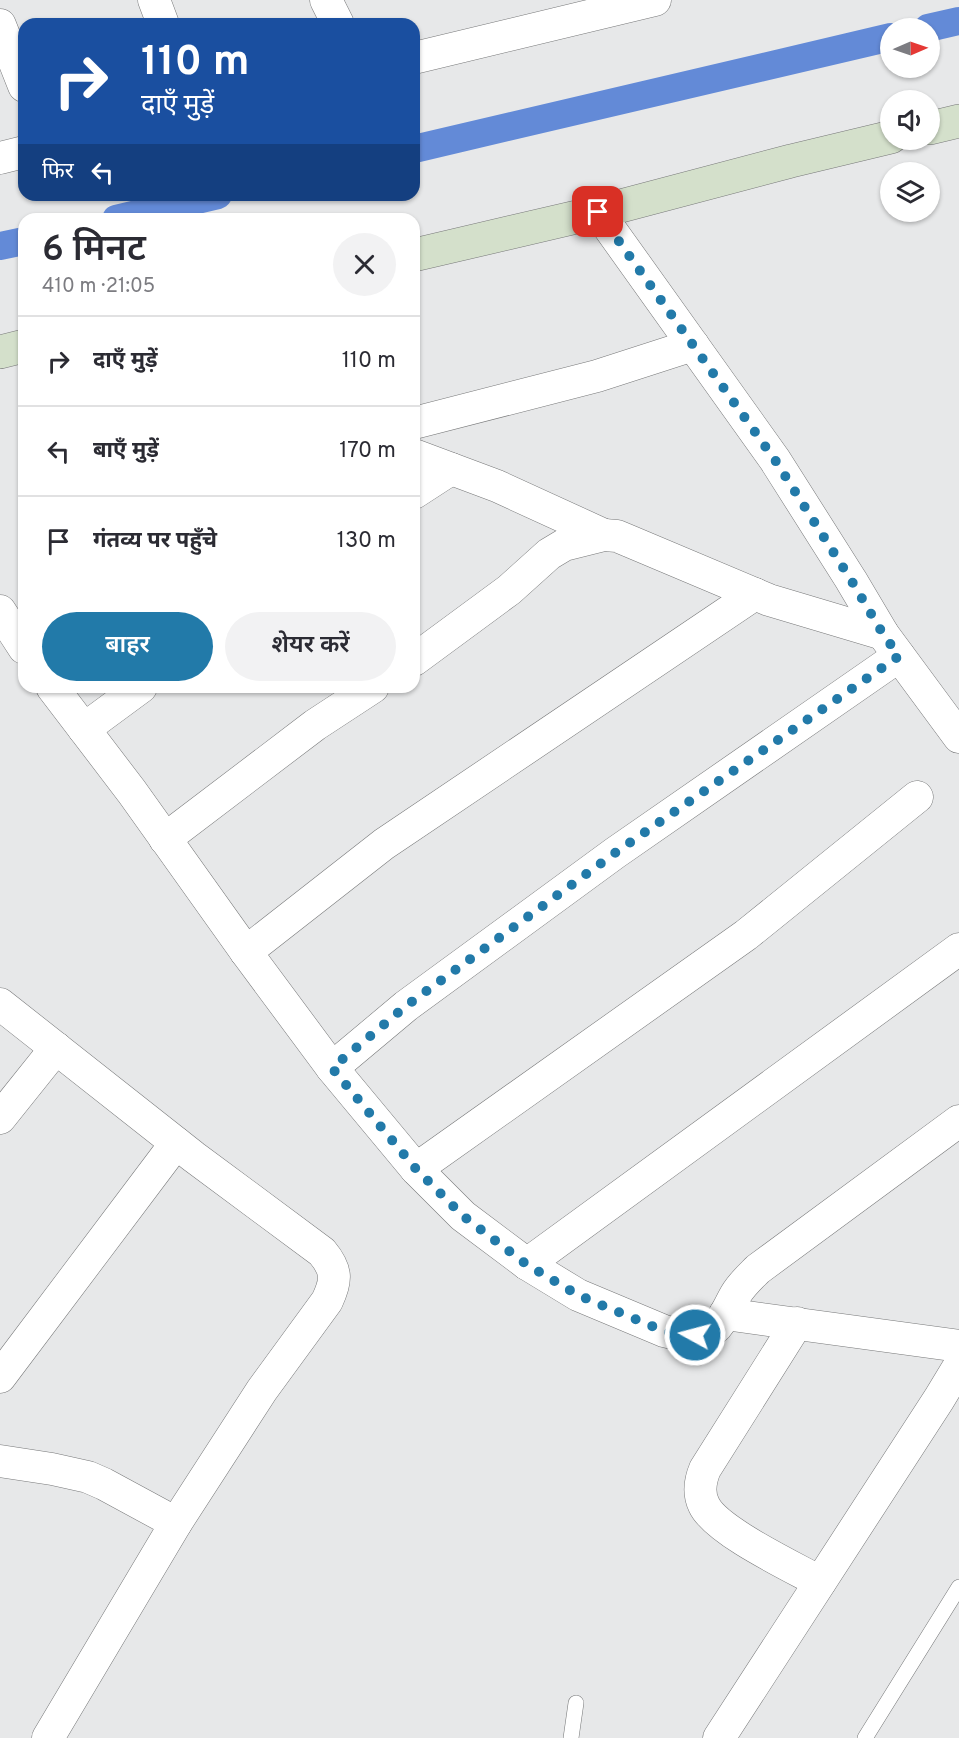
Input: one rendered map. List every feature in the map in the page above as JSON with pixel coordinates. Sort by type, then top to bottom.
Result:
[{"type":"main road","points":[[940,126],[959,121]]},
{"type":"main road","points":[[420,254],[598,212],[880,140]]},
{"type":"main road","points":[[0,352],[18,348]]},
{"type":"street","points":[[154,0],[161,18]]},
{"type":"street","points":[[326,0],[335,18]]},
{"type":"street","points":[[420,57],[655,0]]},
{"type":"street","points":[[0,25],[18,71]]},
{"type":"street","points":[[0,158],[18,154]]},
{"type":"street","points":[[598,212],[775,460],[891,645],[959,736]]},
{"type":"street","points":[[420,421],[597,376],[693,345]]},
{"type":"street","points":[[420,457],[497,486],[604,535]]},
{"type":"street","points":[[420,489],[451,469]]},
{"type":"street","points":[[420,656],[509,590],[549,554],[564,545],[604,535],[617,536],[755,594],[822,617],[891,645]]},
{"type":"street","points":[[246,952],[384,844],[755,594]]},
{"type":"street","points":[[0,611],[18,639]]},
{"type":"street","points":[[332,1068],[406,1006],[615,853],[891,645]]},
{"type":"street","points":[[57,693],[332,1068],[416,1169],[463,1216],[526,1264],[578,1295],[664,1331],[695,1335],[711,1330],[717,1326],[736,1293],[758,1269],[959,1121]]},
{"type":"street","points":[[84,729],[133,693]]},
{"type":"street","points":[[165,839],[315,725],[364,693]]},
{"type":"street","points":[[416,1169],[746,935],[917,797]]},
{"type":"street","points":[[526,1264],[959,949]]},
{"type":"street","points":[[0,1004],[176,1143],[322,1252],[331,1263],[335,1276],[327,1301],[262,1390],[176,1523],[48,1738]]},
{"type":"street","points":[[0,1118],[56,1048]]},
{"type":"street","points":[[0,1377],[176,1143]]},
{"type":"street","points":[[725,1314],[959,1346]]},
{"type":"street","points":[[797,1323],[705,1469],[700,1480],[700,1493],[704,1506],[713,1519],[820,1582]]},
{"type":"street","points":[[719,1738],[959,1366]]},
{"type":"street","points":[[0,1461],[88,1477],[176,1523]]},
{"type":"lane","points":[[865,1738],[959,1587]]},
{"type":"lane","points":[[571,1738],[576,1703]]},
{"type":"waterway","points":[[940,25],[959,21]]},
{"type":"waterway","points":[[420,148],[880,40]]},
{"type":"waterway","points":[[142,213],[192,201]]},
{"type":"waterway","points":[[0,246],[18,242]]},
{"type":"route","points":[[598,212],[775,460],[899,656],[615,853],[406,1006],[332,1068],[416,1169],[463,1216],[526,1264],[578,1295],[599,1304],[664,1331],[695,1335]]}]
